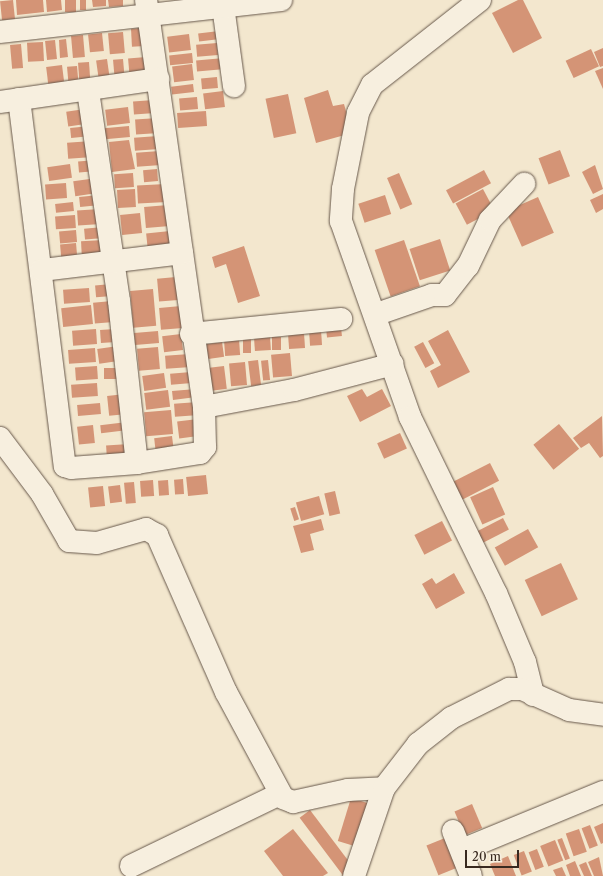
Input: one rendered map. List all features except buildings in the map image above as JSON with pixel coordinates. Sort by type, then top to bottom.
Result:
[{"type":"street","points":[[0,32],[147,6],[223,6],[281,0]]},
{"type":"street","points":[[480,0],[380,77],[358,114],[343,189],[342,221],[377,314],[410,417],[496,593],[525,662],[533,694]]},
{"type":"street","points":[[147,6],[158,79],[182,253],[191,334],[204,407],[203,450],[137,463],[71,468],[66,466],[42,270],[9,100],[88,91],[158,79]]},
{"type":"street","points":[[223,6],[234,86]]},
{"type":"street","points":[[88,91],[112,261],[137,463]]},
{"type":"street","points":[[377,314],[432,296],[445,295],[468,266],[493,215],[524,184]]},
{"type":"street","points":[[42,270],[182,253]]},
{"type":"street","points":[[191,334],[341,318]]},
{"type":"street","points":[[204,407],[294,390],[393,364]]},
{"type":"street","points":[[0,438],[42,494],[69,541],[96,543],[146,529],[157,535],[226,692],[280,794],[293,802],[348,790],[384,788]]},
{"type":"street","points":[[354,876],[384,788],[420,742],[467,708],[508,689],[533,694],[569,710],[603,715]]},
{"type":"street","points":[[471,876],[458,840],[603,792]]},
{"type":"street","points":[[131,866],[280,794]]}]
